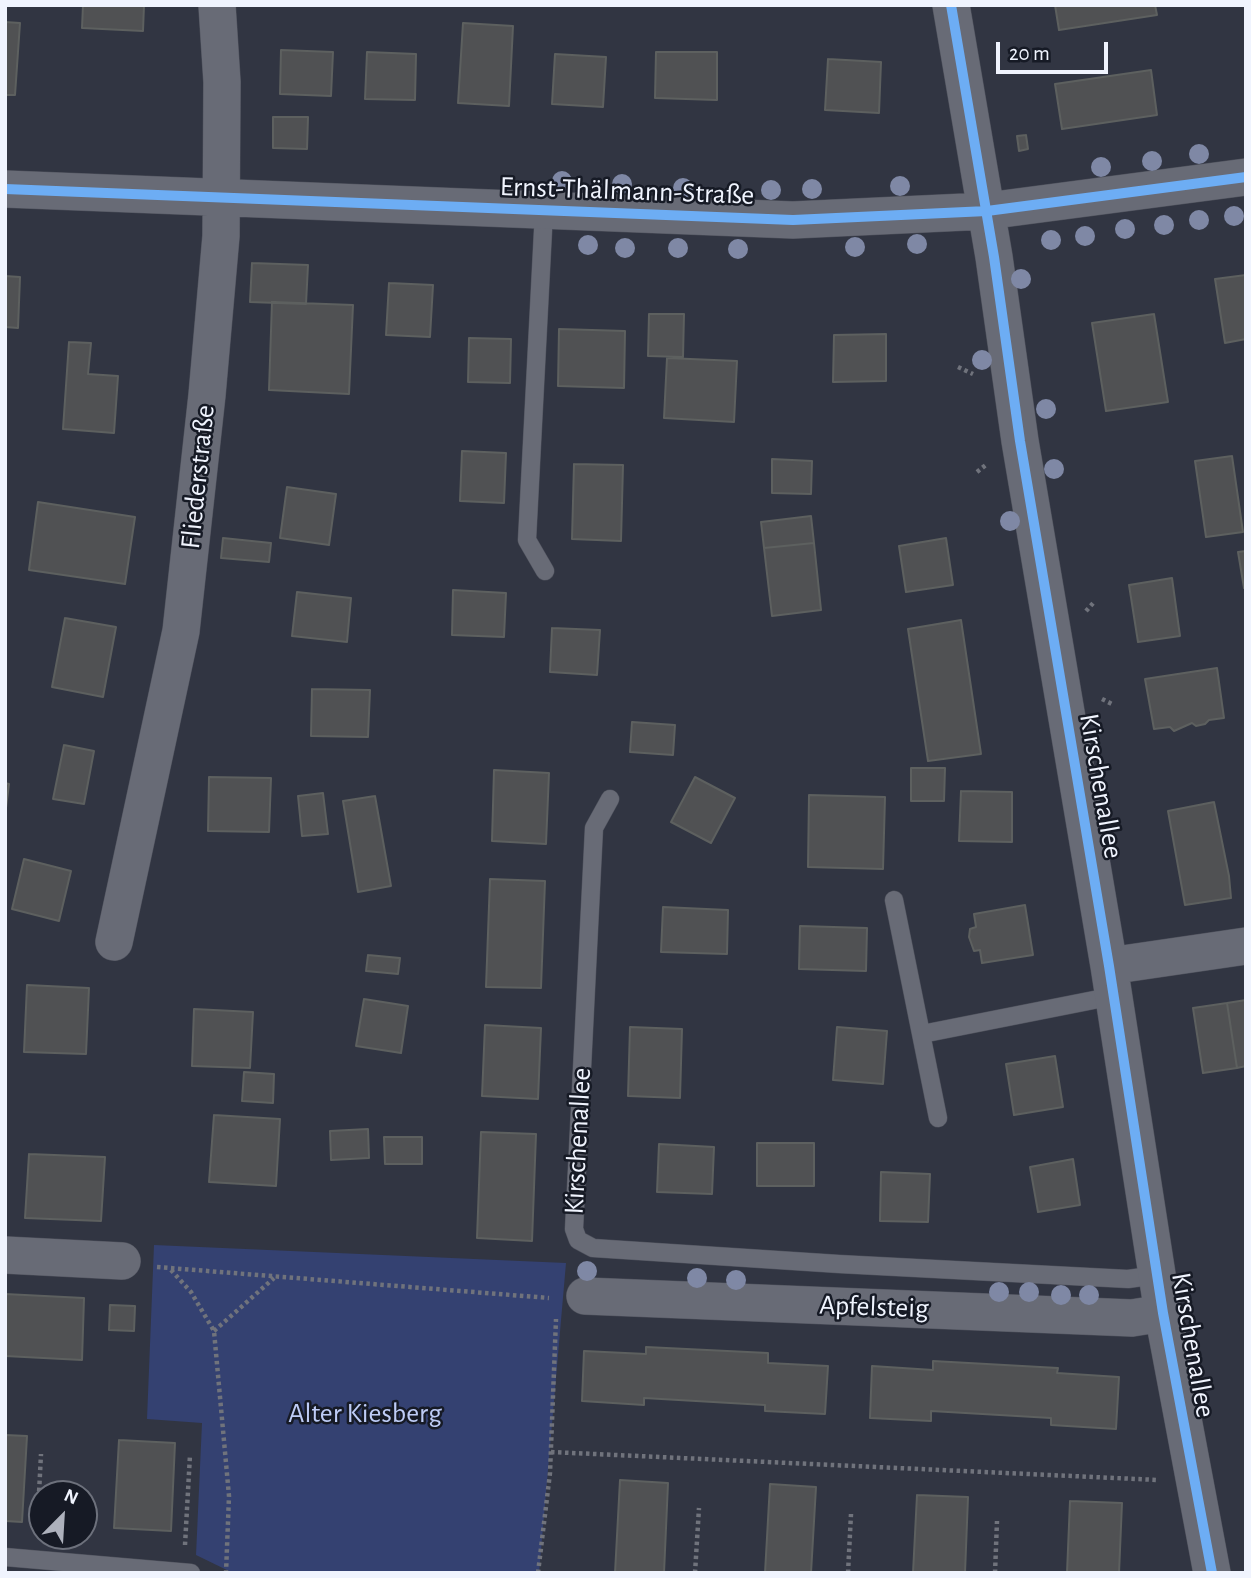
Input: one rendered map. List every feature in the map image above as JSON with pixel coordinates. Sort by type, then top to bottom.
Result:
[{"type":"street","name":"Fliederstraße","points":[[114,942],[181,631],[216,306],[222,198],[222,82],[217,5]]},
{"type":"street","name":"Kirschenallee","points":[[951,5],[987,211],[1020,441],[1111,981],[1163,1313],[1212,1573]]},
{"type":"street","name":"Ernst-Thälmann-Straße","points":[[5,189],[793,220],[987,211],[1246,177]]},
{"type":"street","points":[[1111,981],[1246,946]]},
{"type":"street","points":[[5,1255],[122,1261]]},
{"type":"street","name":"Apfelsteig","points":[[571,1297],[1132,1318],[1163,1313]]},
{"type":"lane","points":[[544,211],[527,540],[545,571]]},
{"type":"lane","name":"Kirschenallee","points":[[610,799],[594,828],[574,1229],[578,1240],[593,1248],[798,1261],[1128,1279],[1157,1275]]},
{"type":"lane","points":[[894,900],[938,1118]]},
{"type":"lane","points":[[922,1034],[1111,981]]},
{"type":"lane","points":[[5,1558],[38,1558],[187,1572]]},
{"type":"path","points":[[122,1261],[171,1270],[571,1297],[538,1573]]},
{"type":"path","points":[[171,1270],[191,1292],[215,1331],[229,1496],[226,1573]]},
{"type":"path","points":[[215,1331],[274,1278]]},
{"type":"path","points":[[551,1452],[1158,1480]]},
{"type":"path","points":[[38,1558],[36,1546],[41,1454]]},
{"type":"path","points":[[187,1572],[190,1455]]},
{"type":"path","points":[[695,1573],[699,1508]]},
{"type":"path","points":[[848,1573],[851,1514]]},
{"type":"path","points":[[995,1573],[997,1521]]},
{"type":"green space","name":"Alter Kiesberg","points":[[154,1245],[566,1263],[539,1573],[233,1573],[196,1555],[202,1423],[147,1419]]},
{"type":"building","points":[[83,5],[144,5],[143,31],[82,28]]},
{"type":"building","points":[[1055,5],[1155,5],[1157,15],[1059,30]]},
{"type":"building","points":[[5,22],[20,23],[15,95],[5,95]]},
{"type":"building","points":[[463,23],[513,26],[509,106],[458,103]]},
{"type":"building","points":[[281,50],[333,52],[331,96],[280,94]]},
{"type":"building","points":[[367,52],[416,54],[415,100],[365,99]]},
{"type":"building","points":[[656,52],[717,52],[717,100],[655,98]]},
{"type":"building","points":[[555,54],[606,57],[603,107],[552,104]]},
{"type":"building","points":[[828,59],[881,62],[879,113],[825,110]]},
{"type":"building","points":[[1151,70],[1157,115],[1062,129],[1055,84]]},
{"type":"building","points":[[273,117],[308,117],[307,149],[273,148]]},
{"type":"building","points":[[1026,135],[1028,149],[1019,151],[1017,136]]},
{"type":"building","points":[[252,263],[308,265],[306,304],[250,302]]},
{"type":"building","points":[[1246,275],[1246,339],[1225,343],[1215,279]]},
{"type":"building","points":[[5,276],[20,277],[18,328],[5,327]]},
{"type":"building","points":[[389,283],[433,285],[430,337],[386,335]]},
{"type":"building","points":[[272,302],[353,305],[349,394],[269,390]]},
{"type":"building","points":[[649,314],[684,314],[683,357],[648,356]]},
{"type":"building","points":[[1154,314],[1168,402],[1106,411],[1092,323]]},
{"type":"building","points":[[559,329],[625,331],[624,388],[558,386]]},
{"type":"building","points":[[886,334],[886,381],[833,382],[834,335]]},
{"type":"building","points":[[469,338],[511,339],[510,383],[468,382]]},
{"type":"building","points":[[69,342],[91,343],[88,374],[118,376],[114,433],[63,429]]},
{"type":"building","points":[[667,358],[737,361],[734,422],[664,418]]},
{"type":"building","points":[[462,451],[506,453],[504,503],[460,501]]},
{"type":"building","points":[[1232,456],[1243,532],[1206,537],[1195,461]]},
{"type":"building","points":[[772,459],[812,461],[811,494],[772,493]]},
{"type":"building","points":[[574,464],[623,465],[621,541],[572,539]]},
{"type":"building","points":[[287,487],[336,494],[329,545],[280,538]]},
{"type":"building","points":[[38,502],[135,517],[125,584],[29,570]]},
{"type":"building","points":[[811,516],[814,543],[764,548],[761,522]]},
{"type":"building","points":[[223,538],[271,543],[269,562],[221,558]]},
{"type":"building","points":[[946,538],[953,585],[906,592],[899,546]]},
{"type":"building","points":[[814,543],[821,610],[772,616],[764,548]]},
{"type":"building","points":[[1246,551],[1246,588],[1244,588],[1238,552]]},
{"type":"building","points":[[1172,578],[1180,636],[1138,642],[1129,585]]},
{"type":"building","points":[[453,590],[506,593],[504,637],[452,635]]},
{"type":"building","points":[[297,592],[351,598],[347,642],[292,636]]},
{"type":"building","points":[[65,618],[116,627],[103,697],[52,687]]},
{"type":"building","points":[[961,620],[981,754],[928,761],[908,629]]},
{"type":"building","points":[[552,628],[600,630],[597,675],[550,672]]},
{"type":"building","points":[[1217,668],[1224,718],[1209,720],[1196,726],[1192,723],[1174,731],[1170,727],[1154,729],[1145,679]]},
{"type":"building","points":[[312,689],[370,690],[368,737],[311,736]]},
{"type":"building","points":[[632,722],[675,725],[673,755],[630,752]]},
{"type":"building","points":[[64,745],[94,751],[84,804],[53,799]]},
{"type":"building","points":[[911,768],[945,768],[944,801],[911,801]]},
{"type":"building","points":[[494,770],[549,773],[546,844],[492,841]]},
{"type":"building","points":[[209,777],[271,778],[269,832],[208,831]]},
{"type":"building","points":[[695,777],[735,798],[711,843],[671,822]]},
{"type":"building","points":[[5,783],[9,784],[5,816]]},
{"type":"building","points":[[961,791],[1012,792],[1012,842],[959,841]]},
{"type":"building","points":[[323,793],[328,834],[302,836],[298,796]]},
{"type":"building","points":[[809,795],[885,797],[883,869],[808,867]]},
{"type":"building","points":[[375,796],[391,886],[358,892],[343,801]]},
{"type":"building","points":[[1214,802],[1231,898],[1185,905],[1168,811]]},
{"type":"building","points":[[24,859],[71,871],[59,921],[12,909]]},
{"type":"building","points":[[490,879],[545,881],[541,988],[486,987]]},
{"type":"building","points":[[1025,905],[1033,955],[982,963],[980,950],[974,951],[969,937],[970,929],[976,927],[974,914]]},
{"type":"building","points":[[663,907],[728,910],[727,954],[661,952]]},
{"type":"building","points":[[800,926],[867,928],[866,971],[799,969]]},
{"type":"building","points":[[368,955],[400,958],[398,974],[366,971]]},
{"type":"building","points":[[27,985],[89,988],[86,1054],[24,1052]]},
{"type":"building","points":[[364,999],[408,1006],[401,1053],[356,1046]]},
{"type":"building","points":[[1246,1000],[1246,1066],[1237,1068],[1227,1003]]},
{"type":"building","points":[[1227,1003],[1237,1068],[1203,1073],[1193,1008]]},
{"type":"building","points":[[194,1009],[253,1012],[250,1068],[192,1066]]},
{"type":"building","points":[[485,1025],[541,1028],[538,1099],[482,1096]]},
{"type":"building","points":[[630,1027],[682,1029],[680,1098],[628,1096]]},
{"type":"building","points":[[837,1027],[887,1031],[883,1084],[833,1080]]},
{"type":"building","points":[[1055,1056],[1063,1107],[1014,1115],[1006,1064]]},
{"type":"building","points":[[244,1072],[274,1074],[273,1103],[242,1101]]},
{"type":"building","points":[[214,1115],[280,1119],[276,1186],[209,1182]]},
{"type":"building","points":[[368,1129],[369,1158],[331,1160],[330,1131]]},
{"type":"building","points":[[481,1132],[536,1134],[532,1241],[477,1238]]},
{"type":"building","points":[[384,1137],[422,1137],[422,1164],[385,1164]]},
{"type":"building","points":[[757,1143],[814,1143],[814,1186],[757,1186]]},
{"type":"building","points":[[659,1144],[714,1147],[712,1194],[657,1192]]},
{"type":"building","points":[[29,1154],[105,1157],[101,1221],[25,1218]]},
{"type":"building","points":[[1073,1159],[1080,1205],[1038,1212],[1030,1167]]},
{"type":"building","points":[[881,1172],[930,1174],[928,1222],[880,1221]]},
{"type":"building","points":[[5,1294],[84,1298],[82,1360],[5,1356]]},
{"type":"building","points":[[110,1305],[135,1306],[134,1331],[109,1330]]},
{"type":"building","points":[[646,1347],[768,1353],[768,1363],[828,1366],[825,1414],[765,1411],[765,1405],[644,1398],[644,1405],[582,1401],[584,1351],[646,1354]]},
{"type":"building","points":[[933,1361],[1058,1368],[1057,1373],[1119,1377],[1116,1429],[1051,1425],[1051,1418],[931,1411],[931,1421],[870,1418],[872,1366],[933,1370]]},
{"type":"building","points":[[5,1435],[27,1436],[22,1522],[5,1521]]},
{"type":"building","points":[[119,1440],[175,1443],[171,1531],[114,1528]]},
{"type":"building","points":[[620,1480],[668,1483],[664,1573],[615,1573]]},
{"type":"building","points":[[770,1484],[816,1487],[811,1573],[765,1573]]},
{"type":"building","points":[[917,1495],[968,1497],[965,1573],[913,1573]]},
{"type":"building","points":[[1070,1501],[1122,1503],[1119,1573],[1067,1573]]},
{"type":"cycle path","points":[[951,5],[994,257],[1020,441],[1109,966],[1163,1313],[1212,1573]]},
{"type":"cycle path","points":[[5,189],[793,220],[987,211],[1246,177]]}]
